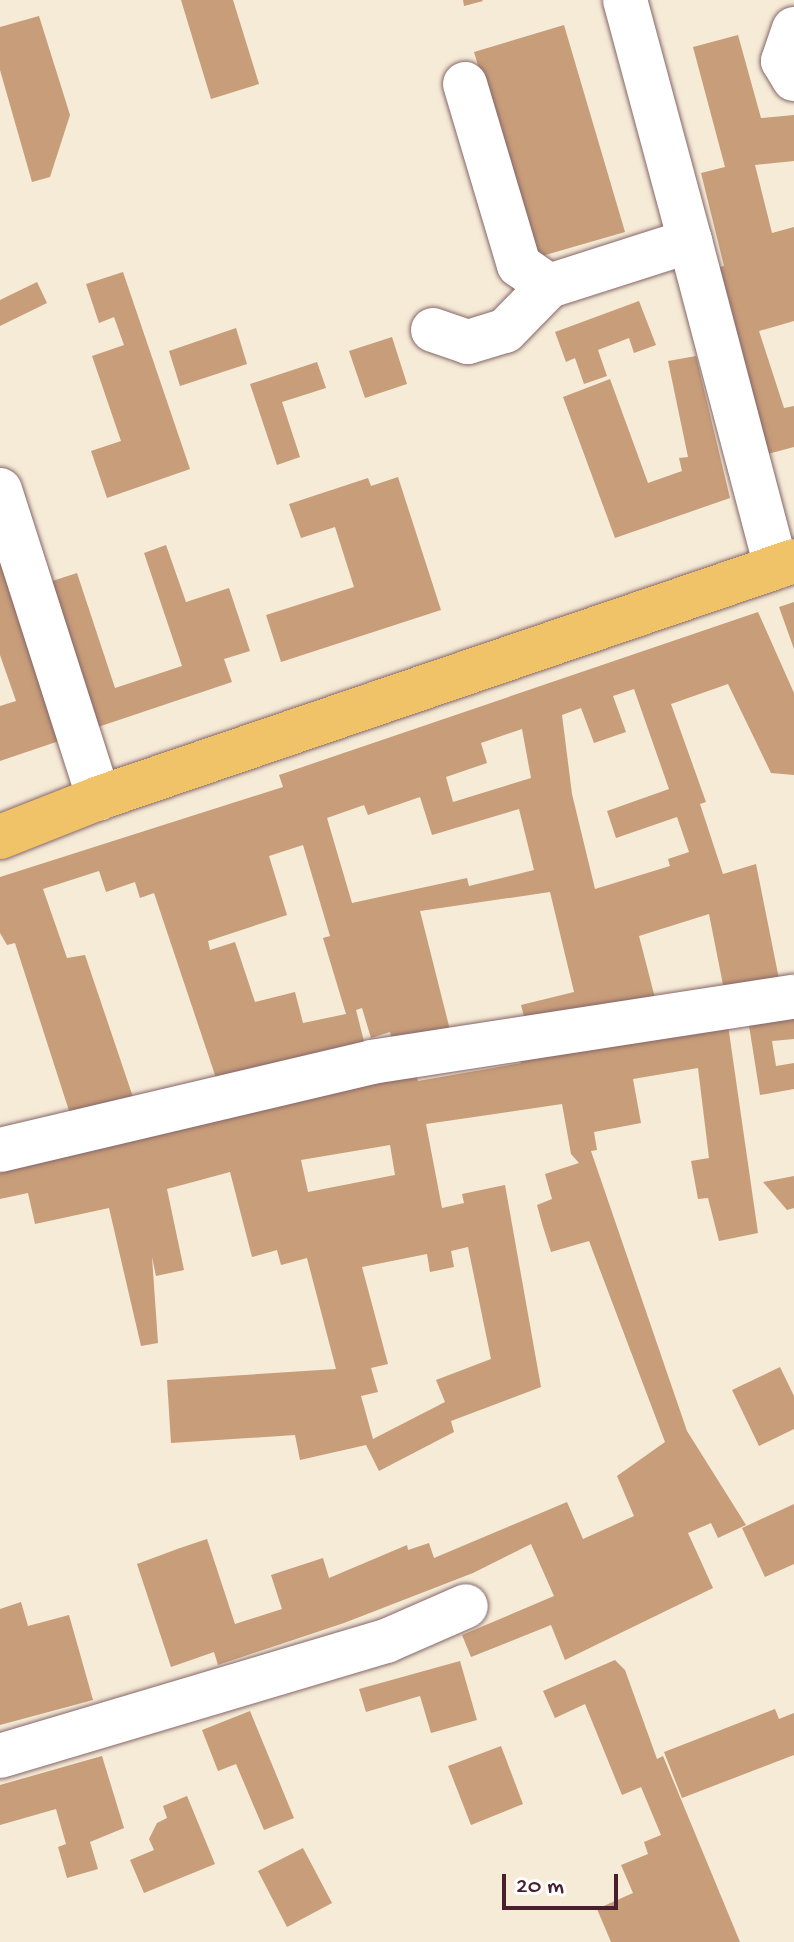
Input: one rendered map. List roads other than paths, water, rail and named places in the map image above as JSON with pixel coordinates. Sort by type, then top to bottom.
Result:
[{"type":"main road","points":[[0,837],[99,798],[785,564]]},
{"type":"lane","points":[[625,0],[690,241],[785,564]]},
{"type":"lane","points":[[794,29],[783,61],[794,79]]},
{"type":"lane","points":[[465,84],[519,265],[549,286]]},
{"type":"lane","points":[[433,330],[468,342],[505,331],[549,286],[690,241]]},
{"type":"lane","points":[[0,490],[99,798]]},
{"type":"lane","points":[[0,1150],[372,1062],[794,997]]},
{"type":"lane","points":[[0,1756],[386,1641],[466,1606]]}]
